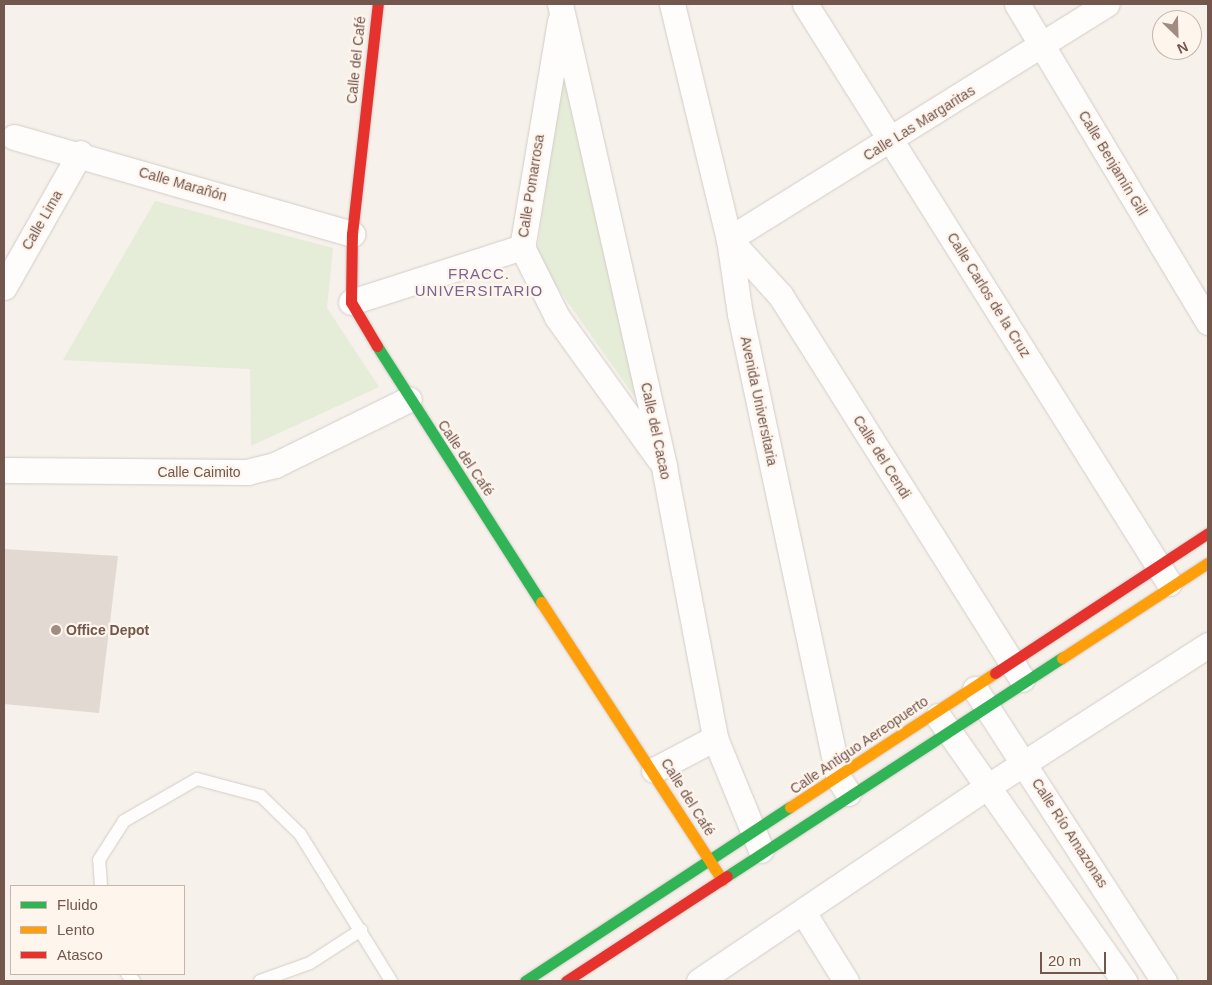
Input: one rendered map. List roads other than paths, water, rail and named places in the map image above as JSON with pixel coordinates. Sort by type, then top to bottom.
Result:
[{"type":"main road","name":"Calle del Café","points":[[378,4],[352,234],[352,302],[409,399],[654,770],[722,880]]},
{"type":"main road","name":"Calle Antiguo Aereopuerto","points":[[525,981],[709,861],[757,844],[844,787],[935,712],[1208,533]]},
{"type":"main road","name":"Calle Antiguo Aereopuerto","points":[[566,981],[722,880],[757,844],[844,787],[949,733],[1208,562]]},
{"type":"street","name":"Avenida Universitaria","points":[[672,4],[729,239],[740,314],[844,787]]},
{"type":"street","name":"Calle Carlos de la Cruz","points":[[804,4],[1172,587]]},
{"type":"street","name":"Calle Benjamín Gill","points":[[1017,4],[1208,322]]},
{"type":"street","name":"Calle Las Margaritas","points":[[729,239],[891,141],[1107,4]]},
{"type":"street","name":"Calle Pomarrosa","points":[[561,9],[522,247],[557,317],[664,467]]},
{"type":"street","name":"Calle del Cacao","points":[[561,9],[589,117],[664,467],[715,738],[757,844]]},
{"type":"street","name":"Calle Marañón","points":[[14,137],[80,154],[352,234]]},
{"type":"street","name":"Calle Lima","points":[[4,287],[80,154]]},
{"type":"street","name":"Calle del Cendi","points":[[729,239],[780,294],[1025,684]]},
{"type":"street","points":[[352,302],[522,247]]},
{"type":"street","name":"Calle Caimito","points":[[4,470],[247,472],[275,465],[409,399]]},
{"type":"street","points":[[699,981],[990,785],[1208,645]]},
{"type":"street","name":"Calle Río Amazonas","points":[[974,687],[1025,763],[1164,981]]},
{"type":"street","points":[[935,712],[990,785],[1124,981]]},
{"type":"street","points":[[654,770],[715,738]]},
{"type":"street","points":[[803,912],[846,981]]},
{"type":"lane","points":[[101,885],[99,860],[124,820],[197,779],[261,796],[300,834],[391,981]]},
{"type":"lane","points":[[260,981],[310,963],[361,930]]},
{"type":"place","name":"Office Depot","points":[[56,630]]},
{"type":"district","name":"FRACC. UNIVERSITARIO","points":[[479,282]]}]
